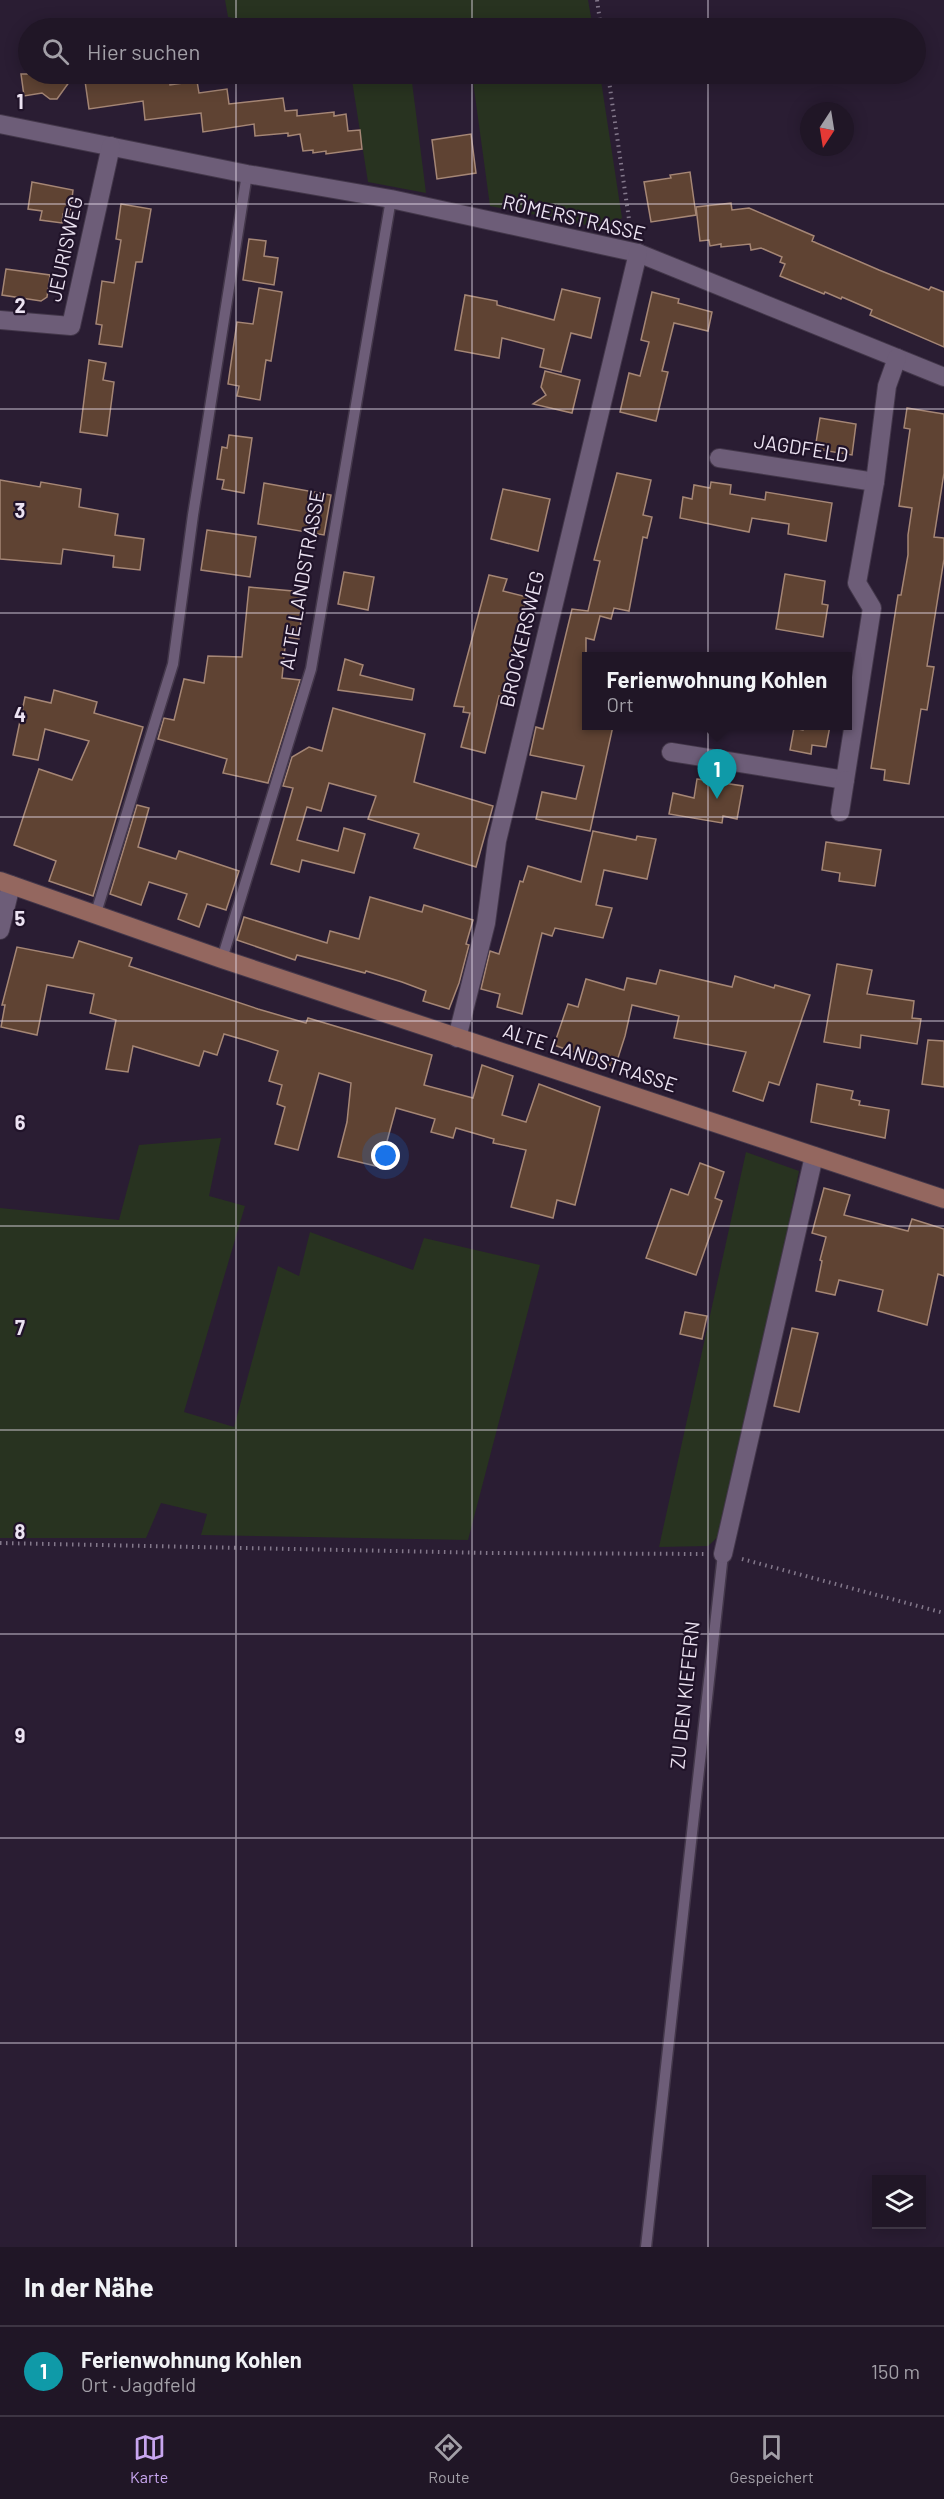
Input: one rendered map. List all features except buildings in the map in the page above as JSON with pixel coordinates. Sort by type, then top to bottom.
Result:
[{"type":"main road","name":"ALTE LANDSTRASSE","points":[[5,883],[222,959],[944,1199]]},
{"type":"street","name":"RÖMERSTRASSE","points":[[0,124],[247,174],[392,200],[638,253],[944,377]]},
{"type":"street","name":"JEURISWEG","points":[[0,320],[71,326],[111,146]]},
{"type":"street","name":"BROCKERSWEG","points":[[457,1038],[486,923],[497,841],[638,253]]},
{"type":"street","points":[[840,812],[873,608],[857,583],[875,482],[887,386],[897,358]]},
{"type":"street","name":"JAGDFELD","points":[[719,458],[875,482]]},
{"type":"street","points":[[671,752],[845,780]]},
{"type":"street","points":[[0,930],[5,883]]},
{"type":"street","name":"ZU DEN KIEFERN","points":[[723,1554],[814,1156]]},
{"type":"lane","points":[[95,916],[173,664],[193,515],[247,174]]},
{"type":"lane","name":"ALTE LANDSTRASSE","points":[[222,959],[311,669],[392,200]]},
{"type":"lane","name":"ZU DEN KIEFERN","points":[[646,2247],[723,1554]]},
{"type":"path","points":[[597,0],[600,18]]},
{"type":"path","points":[[609,84],[629,226],[638,253]]},
{"type":"path","points":[[0,1544],[490,1553],[723,1554],[944,1613]]},
{"type":"green space","points":[[225,0],[588,0],[591,18],[233,18],[228,17]]},
{"type":"green space","points":[[353,84],[412,84],[426,193],[368,182]]},
{"type":"green space","points":[[473,84],[602,84],[622,218],[606,229],[490,206]]},
{"type":"green space","points":[[221,1138],[209,1196],[245,1206],[184,1412],[234,1427],[278,1266],[299,1276],[310,1232],[413,1270],[424,1238],[540,1265],[468,1540],[201,1535],[207,1514],[161,1503],[146,1538],[0,1538],[0,1208],[119,1220],[139,1145]]},
{"type":"green space","points":[[746,1152],[799,1171],[773,1305],[721,1534],[708,1546],[659,1547]]},
{"type":"place","name":"Ferienwohnung Kohlen","points":[[717,799]]}]
